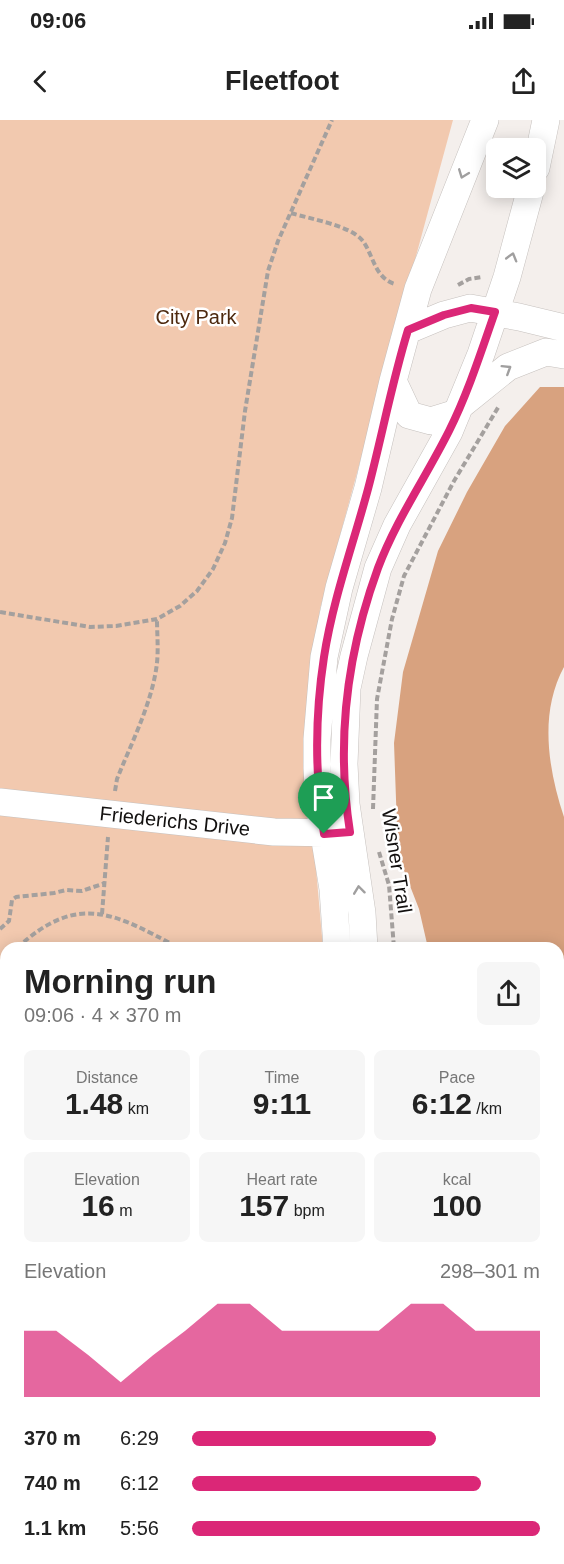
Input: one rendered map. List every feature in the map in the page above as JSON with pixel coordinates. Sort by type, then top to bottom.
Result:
[{"type":"street","points":[[337,942],[333,889],[319,804],[317,739],[324,657],[339,588],[368,488],[393,381],[418,289],[485,120]]},
{"type":"street","points":[[542,138],[546,120]]},
{"type":"street","points":[[364,942],[362,913],[346,804],[344,764],[347,688],[378,568],[397,525],[459,409],[495,312],[528,198]]},
{"type":"street","points":[[408,330],[444,315],[471,308],[564,328]]},
{"type":"street","points":[[393,381],[410,416],[431,421],[459,409],[508,367],[546,352],[564,355]]},
{"type":"street","name":"Friederichs Drive","points":[[0,802],[274,832],[324,834],[350,832]]},
{"type":"path","points":[[0,612],[90,627],[116,626],[157,619],[180,606],[197,591],[213,569],[225,543],[232,518],[245,411],[268,271],[278,241],[332,120]]},
{"type":"path","name":"Wisner Trail","points":[[374,813],[377,699],[392,619],[404,576],[454,481],[500,405]]},
{"type":"path","points":[[102,914],[111,813],[117,779],[146,705],[156,670],[157,619]]},
{"type":"path","name":"Wisner Trail","points":[[377,845],[389,885],[394,942]]},
{"type":"path","points":[[0,929],[9,921],[12,900],[16,897],[54,894],[66,890],[82,891],[105,883]]},
{"type":"path","points":[[24,942],[42,927],[60,917],[80,914],[102,914],[132,924],[166,942]]},
{"type":"green space","name":"City Park","points":[[0,120],[453,120],[320,609],[305,744],[322,942],[0,942]]},
{"type":"shaded area","points":[[540,387],[564,387],[564,667],[551,703],[549,741],[550,761],[564,817],[564,942],[427,942],[419,909],[398,855],[394,743],[403,672],[438,551],[467,492],[505,426]]},
{"type":"route","points":[[471,308],[495,312],[457,413],[397,525],[378,568],[347,688],[344,764],[350,832],[324,834],[319,804],[317,739],[324,657],[339,588],[357,532],[393,381],[408,330],[444,315],[471,308]]}]
